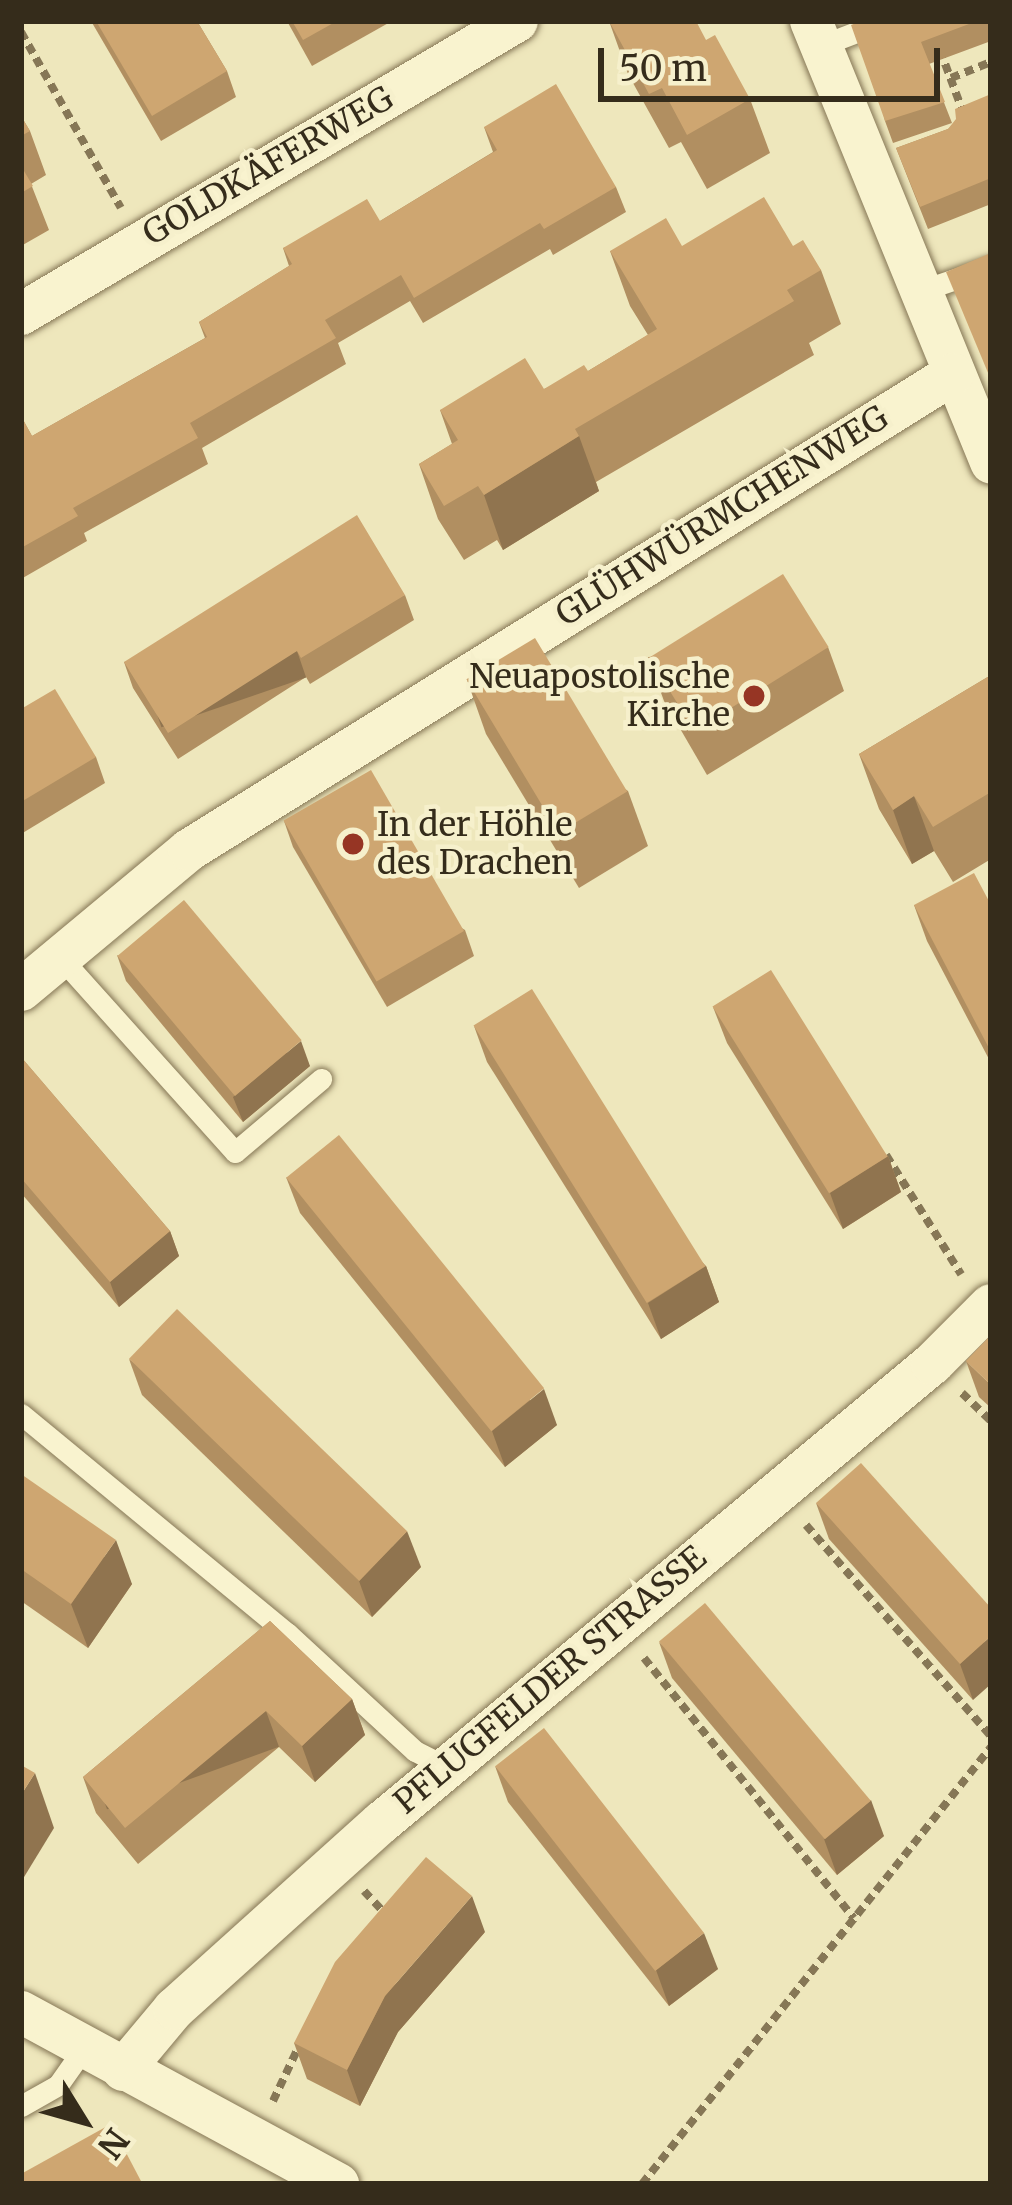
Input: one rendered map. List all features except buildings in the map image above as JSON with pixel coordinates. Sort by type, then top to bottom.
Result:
[{"type":"street","name":"GOLDKÄFERWEG","points":[[21,314],[517,21]]},
{"type":"street","points":[[815,33],[878,164],[920,291],[988,448]]},
{"type":"street","name":"GLÜHWÜRMCHENWEG","points":[[21,991],[189,850],[953,374]]},
{"type":"street","name":"PFLUGFELDER STRASSE","points":[[123,2070],[174,2009],[447,1767],[932,1364],[989,1307]]},
{"type":"street","points":[[21,2012],[338,2184]]},
{"type":"lane","points":[[815,33],[885,21]]},
{"type":"lane","points":[[920,291],[991,267]]},
{"type":"lane","points":[[60,957],[235,1152],[321,1079]]},
{"type":"lane","points":[[21,1414],[287,1633],[415,1751],[447,1767]]},
{"type":"lane","points":[[21,2106],[58,2085],[84,2048]]},
{"type":"path","points":[[21,32],[140,241]]},
{"type":"path","points":[[935,40],[970,132]]},
{"type":"path","points":[[951,78],[991,62]]},
{"type":"path","points":[[883,1150],[989,1307]]},
{"type":"path","points":[[791,1507],[991,1736]]},
{"type":"path","points":[[635,1647],[854,1918]]},
{"type":"path","points":[[642,2184],[991,1748]]},
{"type":"path","points":[[363,1889],[388,1918],[375,1933]]},
{"type":"path","points":[[272,2105],[306,2030]]},
{"type":"place","name":"Neuapostolische Kirche","points":[[754,696]]},
{"type":"place","name":"In der Höhle des Drachen","points":[[353,844]]}]
